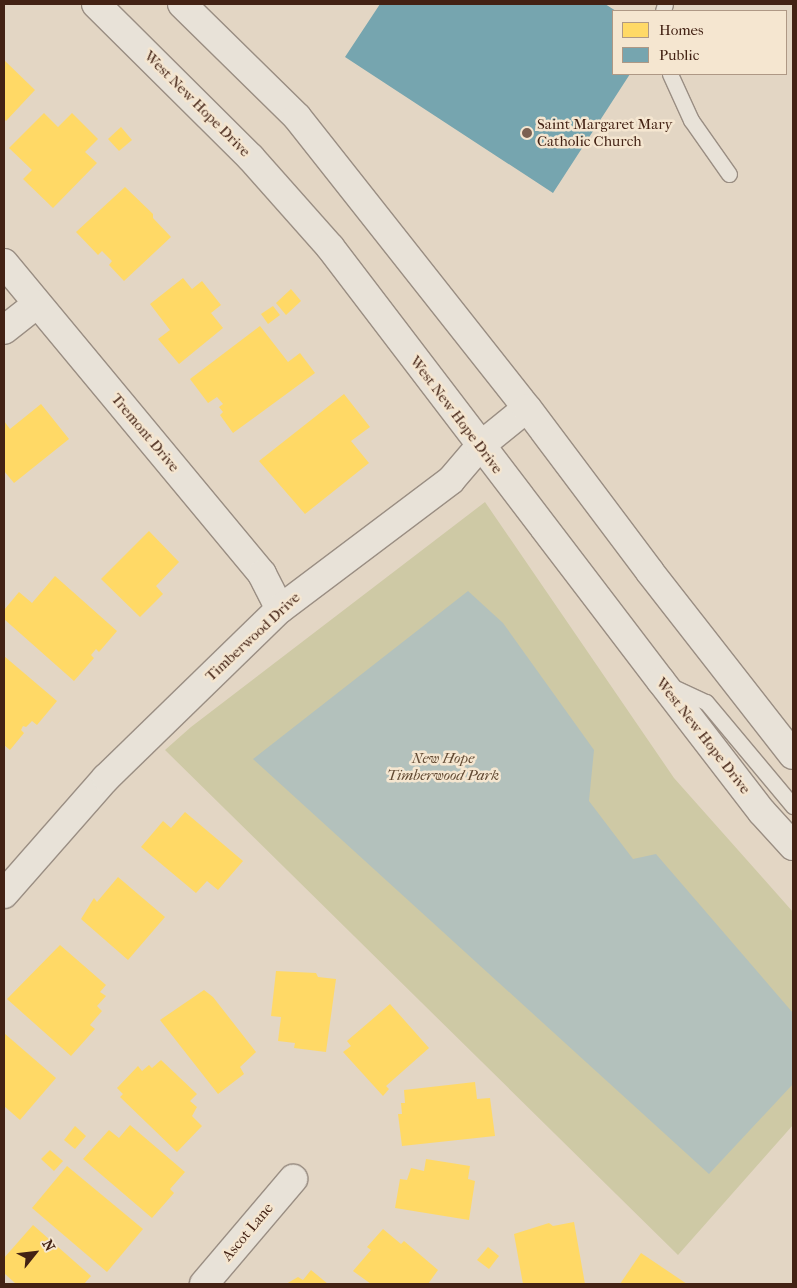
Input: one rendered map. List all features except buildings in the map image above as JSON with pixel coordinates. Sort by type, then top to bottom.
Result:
[{"type":"main road","name":"West New Hope Drive","points":[[96,4],[251,158],[330,247],[480,446],[762,812],[793,846]]},
{"type":"main road","points":[[182,4],[297,116],[527,408],[650,572],[793,755]]},
{"type":"main road","name":"Tremont Drive","points":[[4,262],[262,574],[280,609]]},
{"type":"main road","points":[[4,330],[37,304]]},
{"type":"main road","name":"Timberwood Drive","points":[[4,894],[106,778],[280,609],[451,480],[480,446],[527,408]]},
{"type":"main road","name":"Ascot Lane","points":[[204,1284],[293,1179]]},
{"type":"lane","points":[[670,75],[691,120],[729,174]]},
{"type":"lane","points":[[661,681],[706,702],[793,806]]},
{"type":"green space","name":"New Hope Timberwood Park","points":[[485,502],[674,778],[793,912],[793,1125],[678,1255],[165,750],[191,727]]},
{"type":"shaded area","points":[[468,591],[503,623],[594,750],[589,801],[633,859],[656,854],[793,1013],[793,1084],[709,1174],[253,759]]},
{"type":"place","name":"Saint Margaret Mary Catholic Church","points":[[527,133]]}]
